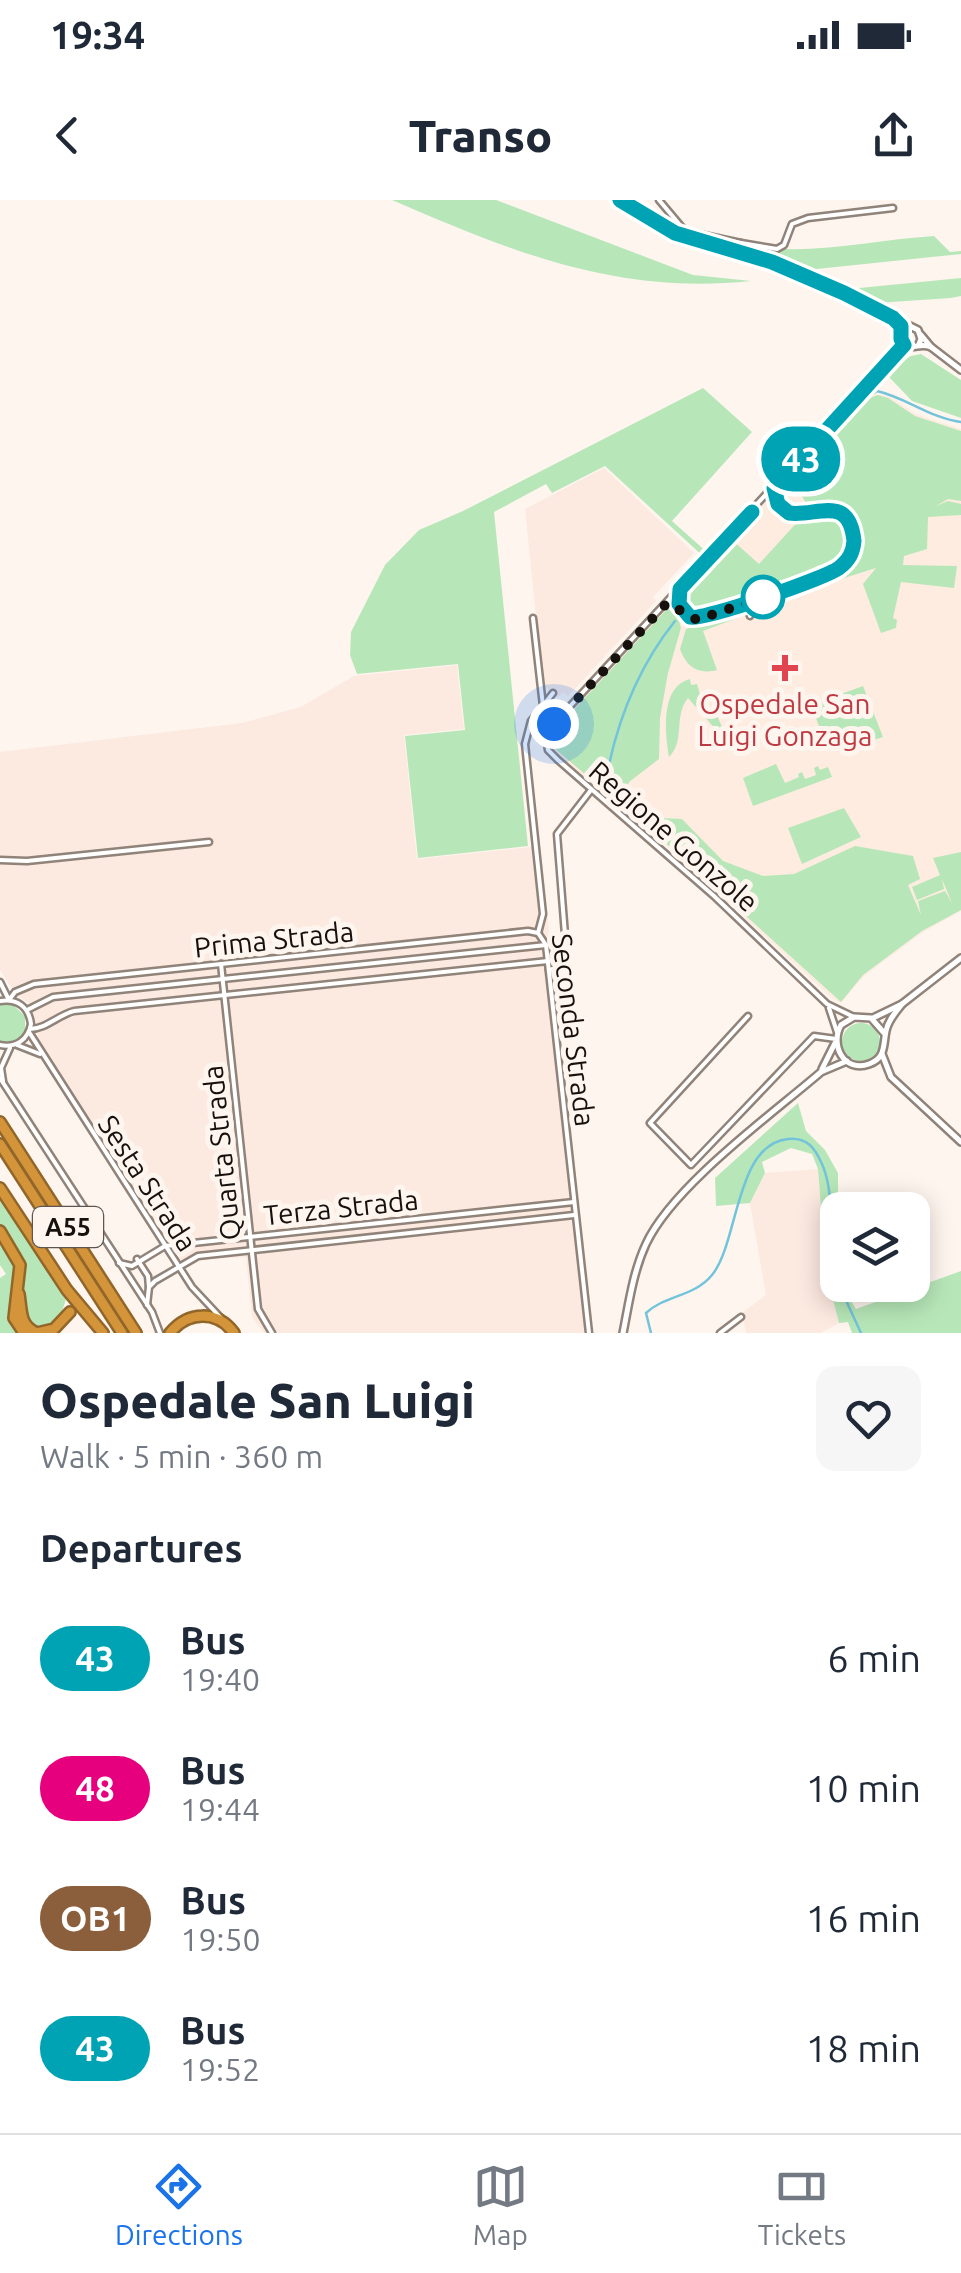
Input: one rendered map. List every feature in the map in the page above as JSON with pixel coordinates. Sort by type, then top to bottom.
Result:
[{"type":"highway","name":"A55","points":[[0,1122],[136,1333]]},
{"type":"highway","name":"A55","points":[[0,1144],[122,1333]]},
{"type":"highway","points":[[0,1192],[67,1290],[104,1333]]},
{"type":"highway","points":[[0,1231],[20,1265],[14,1318],[24,1333]]},
{"type":"highway","points":[[18,1290],[21,1317],[37,1333],[54,1329],[70,1312]]},
{"type":"highway","points":[[57,1333],[70,1312],[67,1290]]},
{"type":"highway","points":[[170,1333],[192,1318],[223,1320],[234,1333]]},
{"type":"street","points":[[620,200],[675,233],[786,268]]},
{"type":"street","points":[[659,200],[686,231],[777,249],[784,245],[792,224],[808,218],[893,208]]},
{"type":"street","points":[[739,252],[741,243]]},
{"type":"street","points":[[844,293],[910,327],[961,370]]},
{"type":"street","points":[[893,318],[902,331],[904,345],[931,347]]},
{"type":"street","points":[[902,331],[910,327]]},
{"type":"street","points":[[919,333],[919,344]]},
{"type":"street","name":"Regione Gonzole","points":[[854,1016],[827,1004],[714,896],[591,790],[548,750],[548,733],[904,345]]},
{"type":"street","points":[[667,603],[697,620],[832,572],[847,561],[854,547],[854,534],[841,514],[824,508],[789,513],[778,504],[774,488]]},
{"type":"street","points":[[680,589],[679,604],[684,612]]},
{"type":"street","points":[[745,602],[750,616]]},
{"type":"street","points":[[533,618],[542,706]]},
{"type":"street","name":"Seconda Strada","points":[[553,693],[528,726],[525,744],[543,914],[538,933],[546,944],[550,970],[589,1333]]},
{"type":"street","points":[[550,970],[564,966],[567,960],[557,834],[591,790]]},
{"type":"street","points":[[0,860],[27,861],[210,842]]},
{"type":"street","name":"Prima Strada","points":[[3,1000],[34,984],[538,933]]},
{"type":"street","name":"Prima Strada","points":[[27,1010],[53,997],[546,944]]},
{"type":"street","points":[[821,1072],[836,1037],[854,1016],[871,1018],[902,1004],[961,958]]},
{"type":"street","name":"Prima Strada","points":[[30,1031],[74,1011],[548,960]]},
{"type":"street","name":"Quarta Strada","points":[[222,964],[259,1314],[272,1333]]},
{"type":"street","points":[[0,982],[3,1000],[27,1010],[30,1031],[14,1045],[1,1068],[5,1085]]},
{"type":"street","name":"Regione Gonzole","points":[[827,1004],[836,1037]]},
{"type":"street","points":[[902,1004],[885,1034],[882,1054],[891,1077],[961,1142]]},
{"type":"street","points":[[748,1016],[650,1123],[692,1165],[814,1036],[836,1037]]},
{"type":"street","points":[[871,1018],[885,1034]]},
{"type":"street","name":"Sesta Strada","points":[[30,1031],[46,1062]]},
{"type":"street","points":[[836,1037],[838,1051],[854,1064],[870,1064],[882,1054]]},
{"type":"street","points":[[0,1045],[14,1045]]},
{"type":"street","name":"Sesta Strada","points":[[14,1045],[39,1053],[46,1062],[178,1265],[223,1320]]},
{"type":"street","points":[[623,1333],[639,1262],[672,1205],[821,1072],[846,1061]]},
{"type":"street","points":[[0,1078],[147,1305],[160,1333]]},
{"type":"street","name":"Terza Strada","points":[[119,1263],[128,1267],[165,1246],[574,1202]]},
{"type":"street","name":"Terza Strada","points":[[149,1286],[198,1256],[576,1215]]},
{"type":"street","points":[[138,1260],[148,1276],[147,1305]]},
{"type":"street","points":[[720,1333],[741,1317]]},
{"type":"shaded area","name":"Ospedale San Luigi Gonzaga","points":[[870,394],[889,396],[916,414],[961,429],[961,911],[922,933],[864,976],[841,1003],[658,838],[555,753],[550,742],[557,726],[668,606],[678,617],[685,611],[684,589],[860,399]]},
{"type":"shaded area","points":[[604,468],[694,553],[653,597],[656,601],[568,696],[563,692],[558,697],[543,685],[525,509]]},
{"type":"shaded area","points":[[457,665],[464,729],[404,735],[417,859],[540,846],[592,1333],[264,1333],[252,1317],[246,1257],[195,1260],[185,1267],[39,1042],[29,1003],[17,996],[0,970],[0,752],[242,723],[301,707],[354,676]]},
{"type":"shaded area","points":[[818,1169],[820,1302],[834,1302],[839,1323],[821,1333],[746,1333],[742,1313],[766,1295],[750,1203],[765,1173]]},
{"type":"green space","points":[[392,200],[496,200],[693,275],[751,281],[655,282],[610,275],[523,252]]},
{"type":"green space","points":[[934,236],[950,252],[961,254],[807,270],[744,248],[816,248]]},
{"type":"green space","points":[[961,278],[961,296],[951,298],[876,303],[849,289]]},
{"type":"green space","points":[[921,354],[961,380],[961,418],[912,401],[889,377],[891,368]]},
{"type":"green space","points":[[703,388],[752,432],[672,521],[709,554],[705,558],[605,466],[552,493],[546,484],[494,512],[528,846],[418,858],[405,736],[465,730],[458,664],[357,674],[350,655],[351,632],[385,565],[419,530]]},
{"type":"green space","points":[[878,395],[915,416],[961,431],[961,501],[948,499],[936,506],[948,501],[961,504],[961,515],[928,517],[927,549],[904,556],[903,565],[957,566],[954,588],[901,582],[893,618],[897,620],[896,628],[881,633],[863,584],[876,568],[841,579],[839,575],[856,548],[851,519],[834,504],[808,506],[791,479],[861,401]]},
{"type":"green space","points":[[815,514],[837,516],[846,528],[847,551],[840,564],[704,616],[686,611],[684,601],[690,581],[731,539],[759,564],[801,518]]},
{"type":"green space","points":[[668,608],[681,628],[660,718],[659,759],[629,782],[626,793],[638,817],[682,819],[723,861],[763,876],[794,874],[855,846],[913,856],[920,879],[908,885],[921,915],[918,901],[945,891],[952,903],[942,879],[944,889],[917,900],[912,887],[940,875],[933,858],[961,852],[961,910],[922,931],[863,975],[841,1002],[553,747],[552,737],[558,727]]},
{"type":"green space","points":[[743,608],[745,615],[703,631],[717,670],[704,671],[690,665],[680,649],[686,629]]},
{"type":"green space","points":[[690,679],[691,685],[697,684],[705,712],[714,709],[723,729],[718,732],[688,698],[681,712],[677,743],[669,757],[669,701],[680,684]]},
{"type":"green space","points":[[863,686],[883,737],[874,740],[872,735],[828,750],[811,705]]},
{"type":"green space","points":[[776,764],[785,783],[802,772],[805,779],[816,775],[814,768],[818,766],[820,770],[828,767],[832,777],[753,806],[743,778]]},
{"type":"green space","points":[[844,808],[861,837],[802,864],[788,828]]},
{"type":"green space","points":[[0,1005],[13,1005],[25,1016],[25,1033],[17,1041],[0,1042]]},
{"type":"green space","points":[[861,1023],[874,1029],[880,1042],[874,1055],[861,1061],[848,1055],[842,1042],[848,1029]]},
{"type":"green space","points":[[798,1103],[806,1131],[825,1150],[838,1173],[838,1192],[820,1195],[818,1169],[812,1154],[791,1148],[762,1162],[765,1173],[750,1203],[716,1206],[715,1178]]},
{"type":"green space","points":[[0,1200],[66,1299],[59,1321],[44,1330],[32,1327],[25,1317],[23,1264],[0,1225]]},
{"type":"green space","points":[[0,1237],[17,1266],[20,1333],[0,1333],[0,1278],[6,1274],[0,1265]]},
{"type":"green space","points":[[961,1271],[961,1333],[852,1333],[848,1322],[839,1323],[834,1302],[852,1302],[856,1309],[875,1302],[930,1302],[930,1282]]},
{"type":"waterway","points":[[780,491],[863,401],[877,391],[961,422]]},
{"type":"waterway","points":[[604,791],[628,701],[648,660],[675,621]]},
{"type":"waterway","points":[[651,1333],[646,1313],[697,1288],[712,1275],[728,1241],[748,1176],[771,1145],[788,1139],[810,1145],[822,1164],[829,1192]]},
{"type":"waterway","points":[[847,1302],[861,1333]]},
{"type":"tunnel","points":[[786,268],[844,293]]},
{"type":"bus line","name":"43","points":[[620,200],[675,233],[772,262],[844,293],[901,326],[904,345],[774,488],[778,504],[789,513],[824,508],[846,518],[854,534],[847,561],[832,572],[777,592],[704,618],[690,617],[679,604],[680,589],[752,512]]},
{"type":"place","name":"Ospedale San Luigi Gonzaga","points":[[785,668]]},
{"type":"route","points":[[554,724],[667,603],[697,620],[766,596],[763,597]]}]
